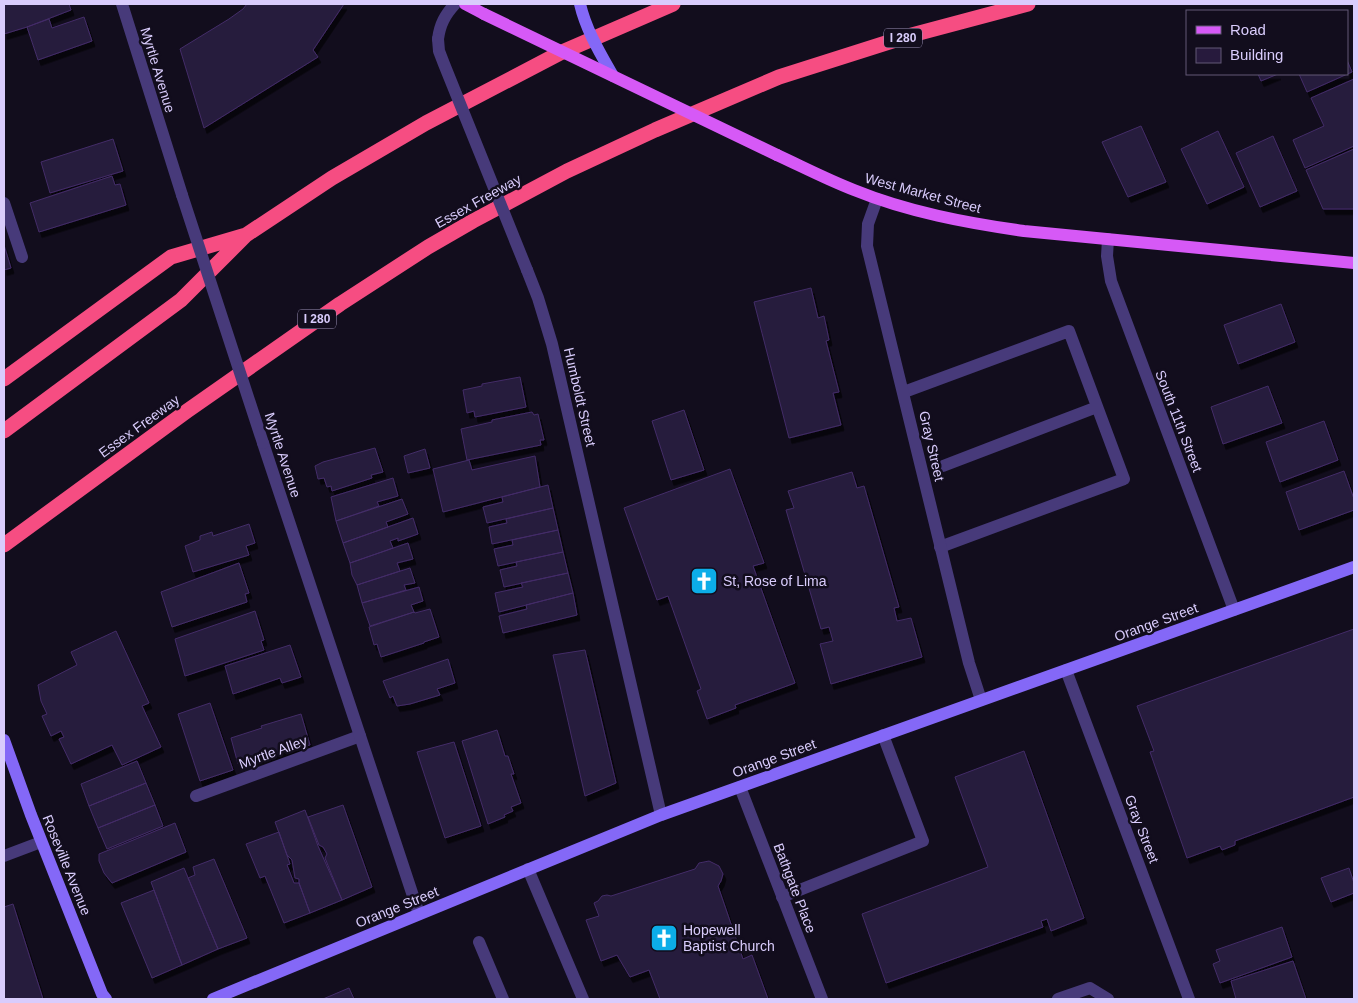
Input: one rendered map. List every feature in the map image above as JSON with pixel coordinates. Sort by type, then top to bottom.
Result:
[{"type":"highway","points":[[4,431],[181,300],[246,235],[332,178],[426,123],[560,53],[673,4]]},
{"type":"highway","name":"Essex Freeway","points":[[4,545],[179,416],[340,304],[428,247],[567,171],[655,130],[779,77],[908,36],[1028,4]]},
{"type":"highway","points":[[4,378],[171,257],[246,235]]},
{"type":"main road","name":"West Market Street","points":[[465,4],[777,155],[877,199],[932,214],[990,226],[1354,262]]},
{"type":"main road","points":[[580,4],[591,35],[613,76]]},
{"type":"main road","name":"Orange Street","points":[[213,999],[661,814],[1354,568]]},
{"type":"main road","name":"Roseville Avenue","points":[[4,740],[41,842],[102,994],[106,999]]},
{"type":"street","name":"Myrtle Avenue","points":[[122,4],[262,442],[419,914]]},
{"type":"street","name":"Humboldt Street","points":[[455,4],[444,17],[439,27],[439,51],[538,298],[552,344],[661,814]]},
{"type":"street","name":"Gray Street","points":[[877,199],[868,224],[868,246],[940,547],[974,682],[981,700]]},
{"type":"street","points":[[4,203],[22,257]]},
{"type":"street","name":"South 11th Street","points":[[1108,239],[1107,256],[1111,280],[1234,610]]},
{"type":"street","points":[[904,392],[1069,331],[1124,479],[940,547]]},
{"type":"street","points":[[943,466],[1097,407]]},
{"type":"street","name":"Gray Street","points":[[1066,670],[1189,999]]},
{"type":"street","points":[[782,897],[922,841],[883,735]]},
{"type":"street","name":"Myrtle Alley","points":[[196,796],[360,736]]},
{"type":"street","name":"Bathgate Place","points":[[740,787],[822,999]]},
{"type":"street","points":[[4,856],[41,842]]},
{"type":"street","points":[[528,869],[583,999]]},
{"type":"street","points":[[480,942],[503,999]]},
{"type":"street","points":[[1058,999],[1090,988],[1108,999]]},
{"type":"building","points":[[4,4],[69,4],[71,10],[4,34]]},
{"type":"building","points":[[247,4],[344,4],[313,50],[318,57],[204,128],[180,49],[229,19]]},
{"type":"building","points":[[84,17],[92,41],[38,60],[27,27],[49,19],[52,28]]},
{"type":"building","points":[[1348,62],[1352,72],[1348,74]]},
{"type":"building","points":[[1258,75],[1276,75],[1261,81]]},
{"type":"building","points":[[1299,75],[1345,75],[1307,92]]},
{"type":"building","points":[[1354,79],[1354,146],[1305,168],[1293,140],[1324,126],[1311,98]]},
{"type":"building","points":[[1141,126],[1166,182],[1128,197],[1102,142]]},
{"type":"building","points":[[1218,131],[1244,187],[1207,204],[1181,149]]},
{"type":"building","points":[[1273,136],[1297,191],[1260,207],[1236,153]]},
{"type":"building","points":[[113,139],[123,171],[50,193],[41,162]]},
{"type":"building","points":[[1354,149],[1354,209],[1323,209],[1306,170]]},
{"type":"building","points":[[112,176],[115,185],[120,184],[126,205],[39,232],[30,203]]},
{"type":"building","points":[[4,245],[11,268],[4,270]]},
{"type":"building","points":[[811,288],[818,318],[824,316],[829,340],[826,341],[839,392],[833,393],[841,425],[789,438],[754,302]]},
{"type":"building","points":[[1281,304],[1295,342],[1238,364],[1224,325]]},
{"type":"building","points":[[520,377],[526,407],[475,417],[474,411],[467,413],[463,390],[482,386],[482,384]]},
{"type":"building","points":[[1268,386],[1282,423],[1223,444],[1211,407]]},
{"type":"building","points":[[684,410],[704,470],[671,480],[652,421]]},
{"type":"building","points":[[532,412],[534,415],[538,414],[544,440],[540,440],[541,445],[467,460],[461,429],[492,422],[492,420]]},
{"type":"building","points":[[1324,421],[1338,460],[1280,482],[1266,442]]},
{"type":"building","points":[[375,448],[383,472],[371,475],[372,478],[332,491],[331,486],[327,487],[324,478],[318,479],[315,466],[323,462]]},
{"type":"building","points":[[425,449],[430,468],[408,473],[404,456]]},
{"type":"building","points":[[535,456],[540,487],[443,512],[433,469],[469,460],[472,470]]},
{"type":"building","name":"St, Rose of Lima","points":[[730,469],[764,563],[753,566],[795,683],[735,705],[736,708],[707,719],[697,691],[701,689],[668,596],[657,600],[624,508]]},
{"type":"building","points":[[1344,471],[1354,499],[1354,510],[1299,530],[1286,492]]},
{"type":"building","points":[[852,472],[857,488],[864,486],[899,607],[894,608],[897,621],[911,618],[922,657],[831,684],[820,644],[833,641],[829,627],[821,629],[786,510],[794,508],[788,491]]},
{"type":"building","points":[[393,478],[398,496],[377,502],[379,506],[336,521],[331,497]]},
{"type":"building","points":[[548,485],[553,508],[487,523],[483,507],[503,502],[502,497]]},
{"type":"building","points":[[402,499],[408,514],[386,522],[388,527],[343,543],[336,521]]},
{"type":"building","points":[[553,508],[558,530],[492,544],[489,527],[507,523],[506,519]]},
{"type":"building","points":[[413,518],[418,534],[398,541],[398,538],[390,541],[393,548],[350,563],[343,543]]},
{"type":"building","points":[[249,524],[255,543],[246,546],[249,555],[193,572],[185,546],[200,540],[200,536],[212,532],[213,536]]},
{"type":"building","points":[[558,530],[563,552],[498,566],[494,549],[513,545],[512,540]]},
{"type":"building","points":[[408,543],[413,559],[397,563],[400,571],[357,585],[352,575],[350,563]]},
{"type":"building","points":[[563,552],[568,573],[504,587],[500,570],[517,566],[516,562]]},
{"type":"building","points":[[239,563],[249,593],[245,594],[247,602],[172,627],[161,592]]},
{"type":"building","points":[[410,568],[415,583],[404,585],[406,590],[362,603],[357,585]]},
{"type":"building","points":[[568,573],[573,593],[499,612],[495,593],[523,587],[521,583]]},
{"type":"building","points":[[419,587],[423,601],[411,605],[414,612],[370,626],[362,603]]},
{"type":"building","points":[[573,593],[577,615],[503,633],[499,616],[527,609],[526,605]]},
{"type":"building","points":[[430,609],[439,637],[381,657],[377,644],[374,645],[369,627],[414,612]]},
{"type":"building","points":[[255,611],[264,640],[261,641],[264,650],[185,676],[175,639]]},
{"type":"building","points":[[1354,629],[1354,797],[1235,841],[1235,845],[1222,850],[1220,846],[1187,858],[1150,752],[1154,751],[1137,706]]},
{"type":"building","points":[[116,631],[149,703],[142,706],[161,747],[122,765],[112,745],[71,764],[59,739],[64,737],[61,731],[51,736],[42,716],[47,714],[41,701],[38,685],[77,665],[71,652]]},
{"type":"building","points":[[290,645],[301,677],[282,683],[280,678],[233,694],[225,666]]},
{"type":"building","points":[[585,650],[616,783],[585,796],[553,655]]},
{"type":"building","points":[[448,659],[455,683],[437,689],[440,695],[397,706],[393,696],[390,698],[383,681]]},
{"type":"building","points":[[210,703],[233,770],[200,781],[178,714]]},
{"type":"building","points":[[301,714],[310,745],[238,764],[231,738],[262,728],[261,726]]},
{"type":"building","points":[[497,730],[505,756],[508,756],[514,774],[511,774],[521,803],[511,807],[513,811],[504,815],[505,817],[488,824],[462,741]]},
{"type":"building","points":[[454,742],[481,826],[445,838],[417,752]]},
{"type":"building","points":[[1024,751],[1084,918],[1051,931],[1047,919],[1041,921],[1043,927],[886,983],[862,914],[988,867],[955,777]]},
{"type":"building","points":[[137,761],[146,783],[89,806],[81,784]]},
{"type":"building","points":[[146,783],[155,805],[98,828],[89,806]]},
{"type":"building","points":[[155,805],[163,826],[107,849],[98,828]]},
{"type":"building","points":[[343,805],[372,887],[342,900],[325,858],[327,854],[323,847],[319,845],[308,817]]},
{"type":"building","points":[[305,810],[318,846],[342,900],[310,913],[299,879],[295,878],[292,860],[287,855],[275,822]]},
{"type":"building","points":[[175,823],[186,852],[112,883],[104,873],[99,861],[99,854]]},
{"type":"building","points":[[279,832],[290,864],[287,865],[294,883],[299,883],[310,913],[284,923],[265,876],[260,878],[246,844]]},
{"type":"building","points":[[214,859],[247,938],[218,949],[188,878],[195,875],[193,867]]},
{"type":"building","name":"Hopewell Baptist Church","points":[[709,861],[719,866],[723,874],[718,886],[743,959],[752,955],[768,999],[660,999],[649,970],[630,977],[617,955],[601,961],[586,920],[599,916],[594,903],[602,896],[611,896],[695,869],[699,863]]},
{"type":"building","points":[[184,868],[218,949],[182,965],[151,882]]},
{"type":"building","points":[[1349,868],[1354,883],[1354,893],[1331,902],[1321,878]]},
{"type":"building","points":[[154,890],[182,965],[152,978],[121,903]]},
{"type":"building","points":[[13,904],[43,999],[4,999],[4,907]]},
{"type":"building","points":[[1282,927],[1292,957],[1220,983],[1213,964],[1220,961],[1216,950]]},
{"type":"building","points":[[1293,961],[1306,999],[1236,999],[1231,981]]},
{"type":"building","points":[[349,988],[354,999],[323,999]]},
{"type":"place","name":"St, Rose of Lima","points":[[704,581]]},
{"type":"place","name":"Hopewell Baptist Church","points":[[664,938]]}]
